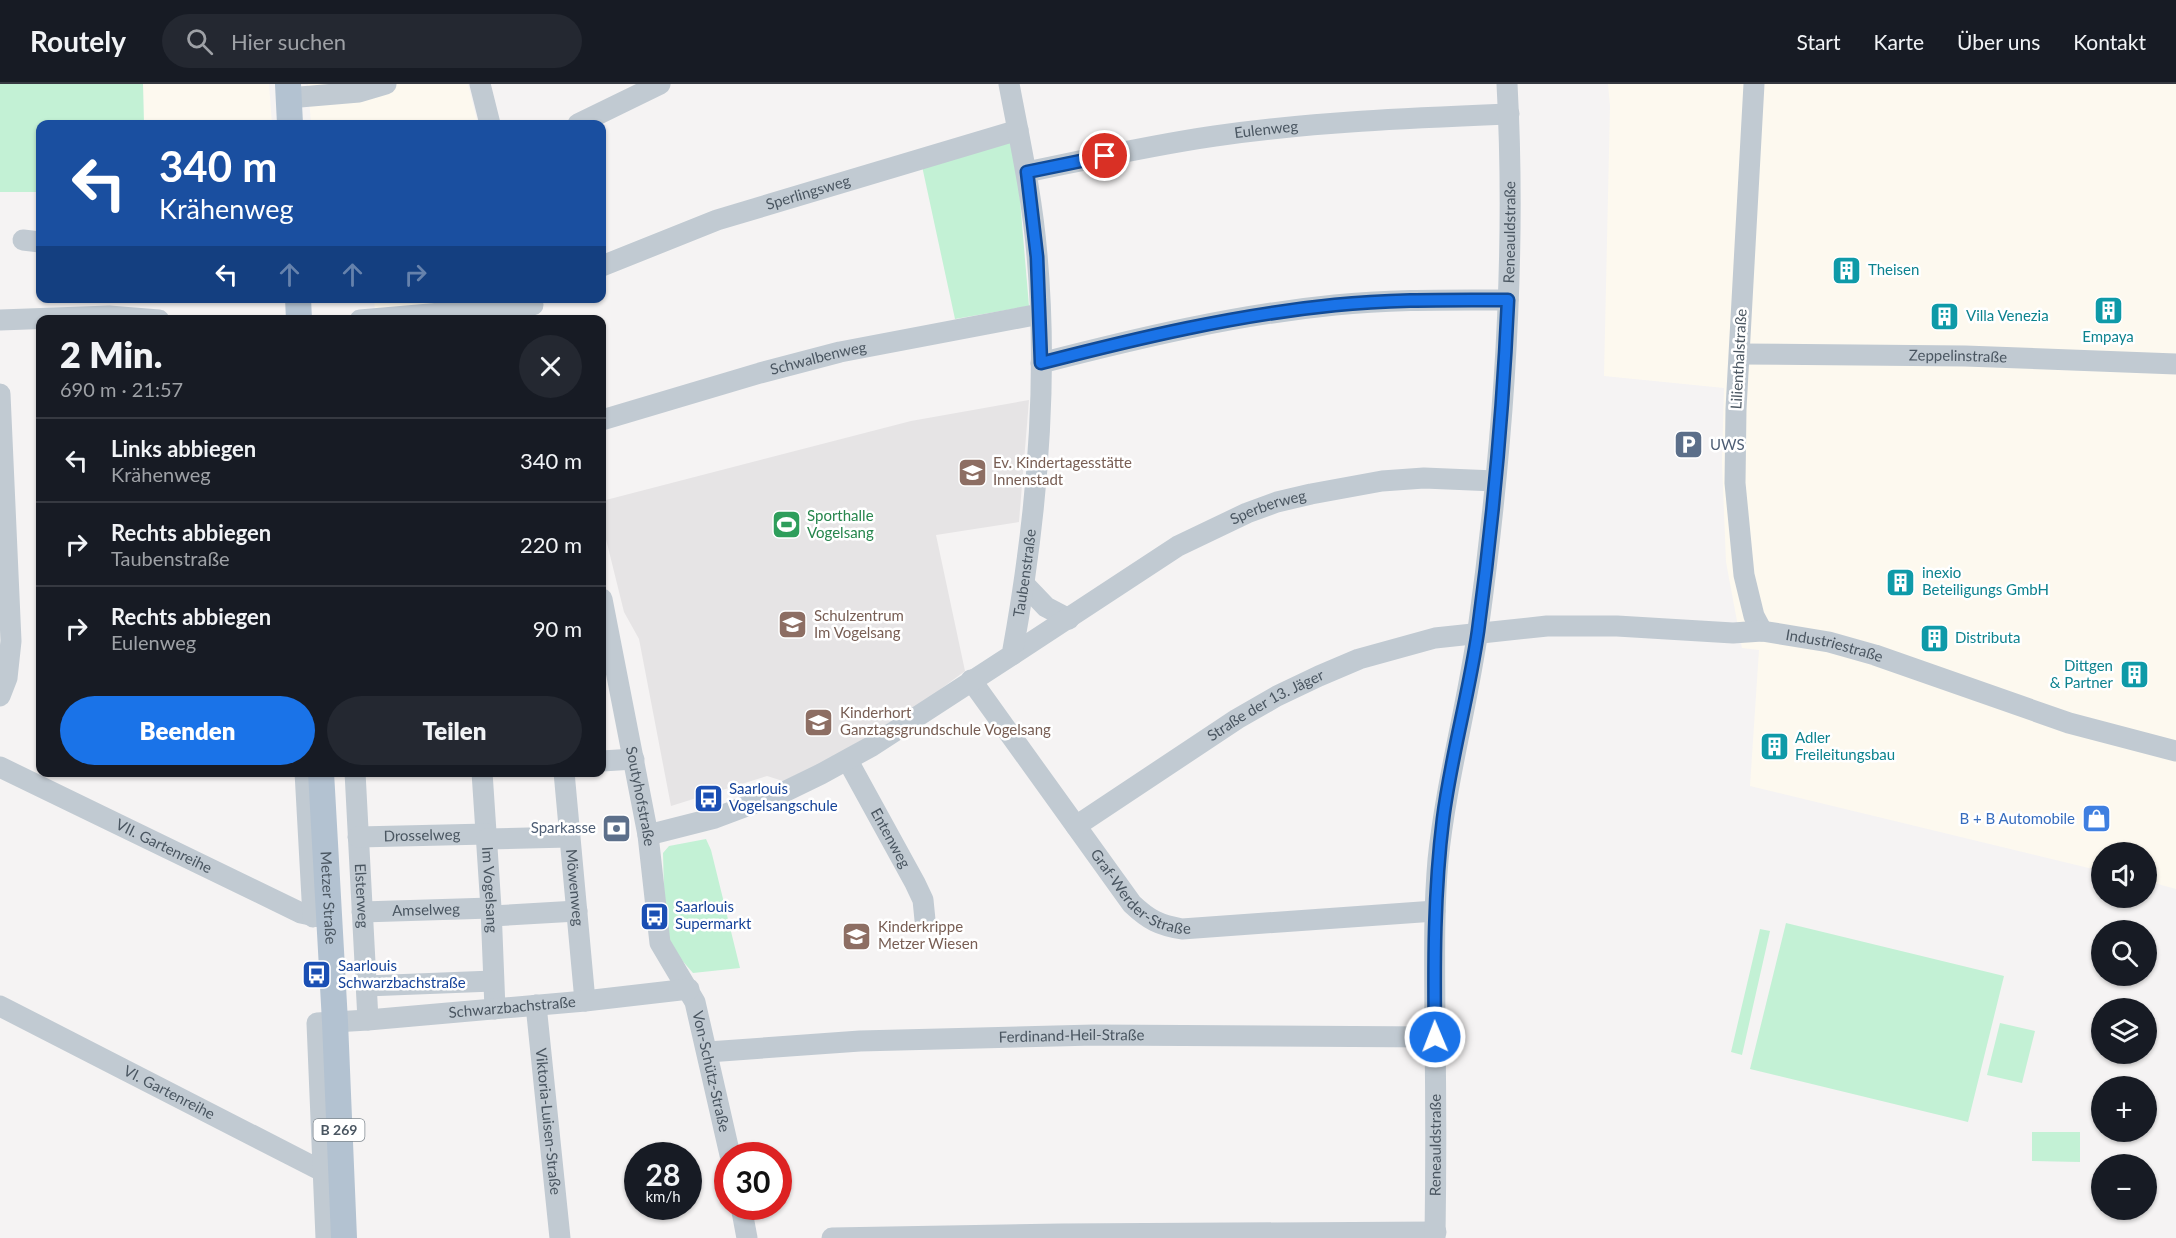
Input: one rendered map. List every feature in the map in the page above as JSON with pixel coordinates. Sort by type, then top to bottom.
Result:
[{"type":"main road","points":[[288,91],[290,120]]},
{"type":"main road","name":"Metzer Straße","points":[[321,777],[321,918],[335,1022],[331,1173],[344,1238]]},
{"type":"street","points":[[288,91],[359,93],[386,84]]},
{"type":"street","points":[[480,84],[489,120]]},
{"type":"street","points":[[586,120],[660,84]]},
{"type":"street","name":"Taubenstraße","points":[[1009,84],[1027,172],[1037,257],[1041,363],[1036,480],[1025,585],[1012,655]]},
{"type":"street","name":"Reneauldstraße","points":[[1436,1235],[1435,911],[1443,816],[1478,632],[1495,481],[1508,300],[1511,170],[1508,84]]},
{"type":"street","name":"Lilienthalstraße","points":[[1754,84],[1740,354],[1727,408],[1744,575],[1754,616],[1762,631]]},
{"type":"street","name":"Eulenweg","points":[[1027,172],[1138,148],[1256,131],[1378,120],[1509,114]]},
{"type":"street","name":"Sperlingsweg","points":[[606,264],[717,220],[1018,130]]},
{"type":"street","points":[[1041,363],[1173,331],[1275,312],[1411,300],[1508,300]]},
{"type":"street","points":[[441,315],[534,308]]},
{"type":"street","name":"Schwalbenweg","points":[[606,419],[840,352],[1040,314]]},
{"type":"street","points":[[0,320],[36,319]]},
{"type":"street","name":"Zeppelinstraße","points":[[1740,354],[1965,356],[2176,364]]},
{"type":"street","points":[[0,394],[11,641],[7,678],[0,696]]},
{"type":"street","name":"Sperberweg","points":[[1012,655],[1178,546],[1247,513],[1277,502],[1382,481],[1424,478],[1495,481]]},
{"type":"street","points":[[1025,585],[1046,607],[1069,619]]},
{"type":"street","name":"Soutyhofstraße","points":[[606,619],[648,835],[660,943],[689,989]]},
{"type":"street","name":"Industriestraße","points":[[1478,632],[1547,626],[1617,626],[1733,633],[1762,631],[1829,642],[2069,723],[2176,751]]},
{"type":"street","name":"Straße der 13. Jäger","points":[[1076,826],[1196,745],[1276,696],[1359,659],[1435,638],[1478,632]]},
{"type":"street","points":[[648,835],[705,821],[744,808],[784,792],[848,761],[1012,655]]},
{"type":"street","name":"Graf-Werder-Straße","points":[[971,680],[1132,904],[1145,916],[1162,926],[1182,929],[1435,911]]},
{"type":"street","points":[[606,761],[634,759]]},
{"type":"street","name":"Entenweg","points":[[848,761],[915,883],[923,900],[925,920]]},
{"type":"street","name":"VII. Gartenreihe","points":[[0,767],[301,913],[321,918]]},
{"type":"street","name":"Metzer Straße","points":[[306,777],[321,918]]},
{"type":"street","name":"Elsterweg","points":[[355,777],[368,1020]]},
{"type":"street","name":"Im Vogelsang","points":[[482,777],[492,912],[495,1009]]},
{"type":"street","name":"Möwenweg","points":[[564,777],[585,1001]]},
{"type":"street","name":"Drosselweg","points":[[358,837],[569,837]]},
{"type":"street","name":"Amselweg","points":[[362,912],[577,911]]},
{"type":"street","name":"Schwarzbachstraße","points":[[366,987],[493,981]]},
{"type":"street","name":"Schwarzbachstraße","points":[[335,1022],[585,1001],[689,989]]},
{"type":"street","name":"Von-Schütz-Straße","points":[[689,989],[699,1013],[727,1142]]},
{"type":"street","name":"Viktoria-Luisen-Straße","points":[[536,1005],[560,1238]]},
{"type":"street","name":"VI. Gartenreihe","points":[[0,1006],[331,1173]]},
{"type":"street","name":"Ferdinand-Heil-Straße","points":[[708,1052],[860,1041],[1094,1035],[1435,1037]]},
{"type":"street","name":"Metzer Straße","points":[[326,1238],[331,1173]]},
{"type":"street","points":[[744,1220],[747,1238]]},
{"type":"street","points":[[832,1238],[1060,1234],[1436,1235]]},
{"type":"shaded area","points":[[143,84],[269,84],[272,120],[144,120]]},
{"type":"shaded area","points":[[308,84],[468,84],[477,120],[311,120]]},
{"type":"shaded area","points":[[1608,84],[2176,84],[2176,889],[2157,884],[2157,842],[2091,842],[2091,869],[1750,786],[1759,650],[1742,648],[1726,562],[1722,462],[1724,388],[1604,376],[1610,106]]},
{"type":"shaded area","points":[[374,303],[462,303],[375,311]]},
{"type":"shaded area","name":"Schulzentrum Im Vogelsang","points":[[1029,400],[1019,522],[936,535],[965,671],[914,709],[824,762],[783,781],[767,776],[671,806],[639,639],[624,612],[606,539],[606,500],[911,421]]},
{"type":"green space","points":[[0,84],[143,84],[144,120],[36,120],[36,192],[0,192]]},
{"type":"green space","points":[[1010,142],[1018,177],[1029,306],[955,319],[922,166]]},
{"type":"green space","points":[[706,839],[711,850],[740,968],[693,973],[672,949],[665,929],[663,853],[669,846]]},
{"type":"green space","points":[[1786,923],[2004,976],[1968,1122],[1750,1069]]},
{"type":"green space","points":[[1760,929],[1770,931],[1742,1055],[1731,1052]]},
{"type":"green space","points":[[2000,1023],[2035,1031],[2022,1083],[1987,1075]]},
{"type":"green space","points":[[2032,1132],[2080,1132],[2080,1162],[2032,1161]]},
{"type":"place","name":"Theisen","points":[[1847,270]]},
{"type":"place","name":"Empaya","points":[[2108,310]]},
{"type":"place","name":"Villa Venezia","points":[[1945,316]]},
{"type":"place","name":"UWS","points":[[1689,445]]},
{"type":"place","name":"Ev. Kindertagesstätte Innenstadt","points":[[972,472]]},
{"type":"place","name":"Sporthalle Vogelsang","points":[[786,525]]},
{"type":"place","name":"inexio Beteiligungs GmbH","points":[[1901,582]]},
{"type":"place","name":"Schulzentrum Im Vogelsang","points":[[793,625]]},
{"type":"place","name":"Distributa","points":[[1934,638]]},
{"type":"place","name":"Dittgen & Partner","points":[[2134,675]]},
{"type":"place","name":"Kinderhort Ganztagsgrundschule Vogelsang","points":[[819,722]]},
{"type":"place","name":"Adler Freileitungsbau","points":[[1774,747]]},
{"type":"place","name":"Saarlouis Vogelsangschule","points":[[708,798]]},
{"type":"place","name":"B + B Automobile","points":[[2096,819]]},
{"type":"place","name":"Sparkasse","points":[[617,828]]},
{"type":"place","name":"Saarlouis Supermarkt","points":[[654,916]]},
{"type":"place","name":"Kinderkrippe Metzer Wiesen","points":[[857,936]]},
{"type":"place","name":"Saarlouis Schwarzbachstraße","points":[[317,975]]},
{"type":"route","points":[[1105,156],[1027,172],[1037,257],[1041,363],[1216,321],[1275,312],[1411,300],[1508,300],[1495,481],[1478,632],[1443,816],[1438,862],[1434,949],[1435,1037]]}]
